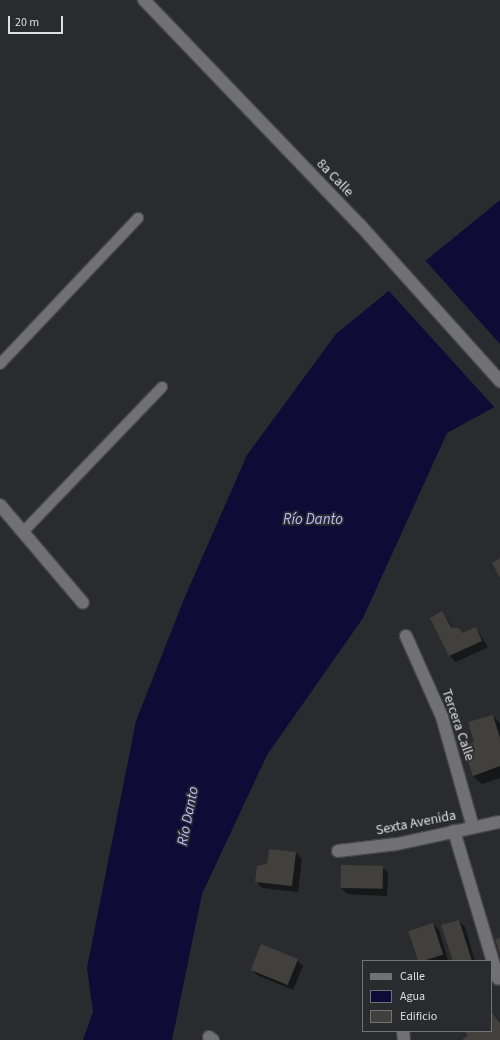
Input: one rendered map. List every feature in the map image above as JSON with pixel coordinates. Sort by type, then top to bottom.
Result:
[{"type":"street","name":"8a Calle","points":[[144,0],[360,225],[500,381]]},
{"type":"street","points":[[0,506],[83,603]]},
{"type":"street","name":"Tercera Calle","points":[[406,636],[442,717],[473,827]]},
{"type":"street","name":"Sexta Avenida","points":[[338,851],[397,844],[500,822]]},
{"type":"street","points":[[454,832],[490,960]]},
{"type":"street","points":[[492,966],[496,980]]},
{"type":"lane","points":[[0,364],[138,218]]},
{"type":"lane","points":[[23,532],[162,387]]},
{"type":"water","name":"Río Danto","points":[[500,200],[500,404],[447,433],[363,618],[267,755],[202,894],[172,1040],[83,1040],[93,1012],[87,968],[136,721],[184,599],[247,455],[336,334]]},
{"type":"pier","points":[[425,260],[500,344],[500,407],[496,409],[388,290]]},
{"type":"building","points":[[500,558],[500,578],[492,563]]},
{"type":"building","points":[[442,611],[451,627],[460,629],[462,633],[476,627],[482,641],[449,656],[430,618]]},
{"type":"building","points":[[493,715],[500,738],[500,766],[473,776],[463,747],[474,742],[468,722]]},
{"type":"building","points":[[269,849],[296,852],[292,886],[255,882],[257,866],[267,864]]},
{"type":"building","points":[[341,865],[383,866],[383,889],[341,888]]},
{"type":"building","points":[[459,920],[472,960],[453,960],[441,925]]},
{"type":"building","points":[[433,923],[443,954],[426,960],[418,960],[408,931]]},
{"type":"building","points":[[500,938],[500,955],[495,939]]},
{"type":"building","points":[[261,944],[298,959],[288,985],[251,970]]},
{"type":"building","points":[[492,1012],[500,1023],[500,1040],[462,1040],[468,1035],[465,1032],[492,1032]]}]
